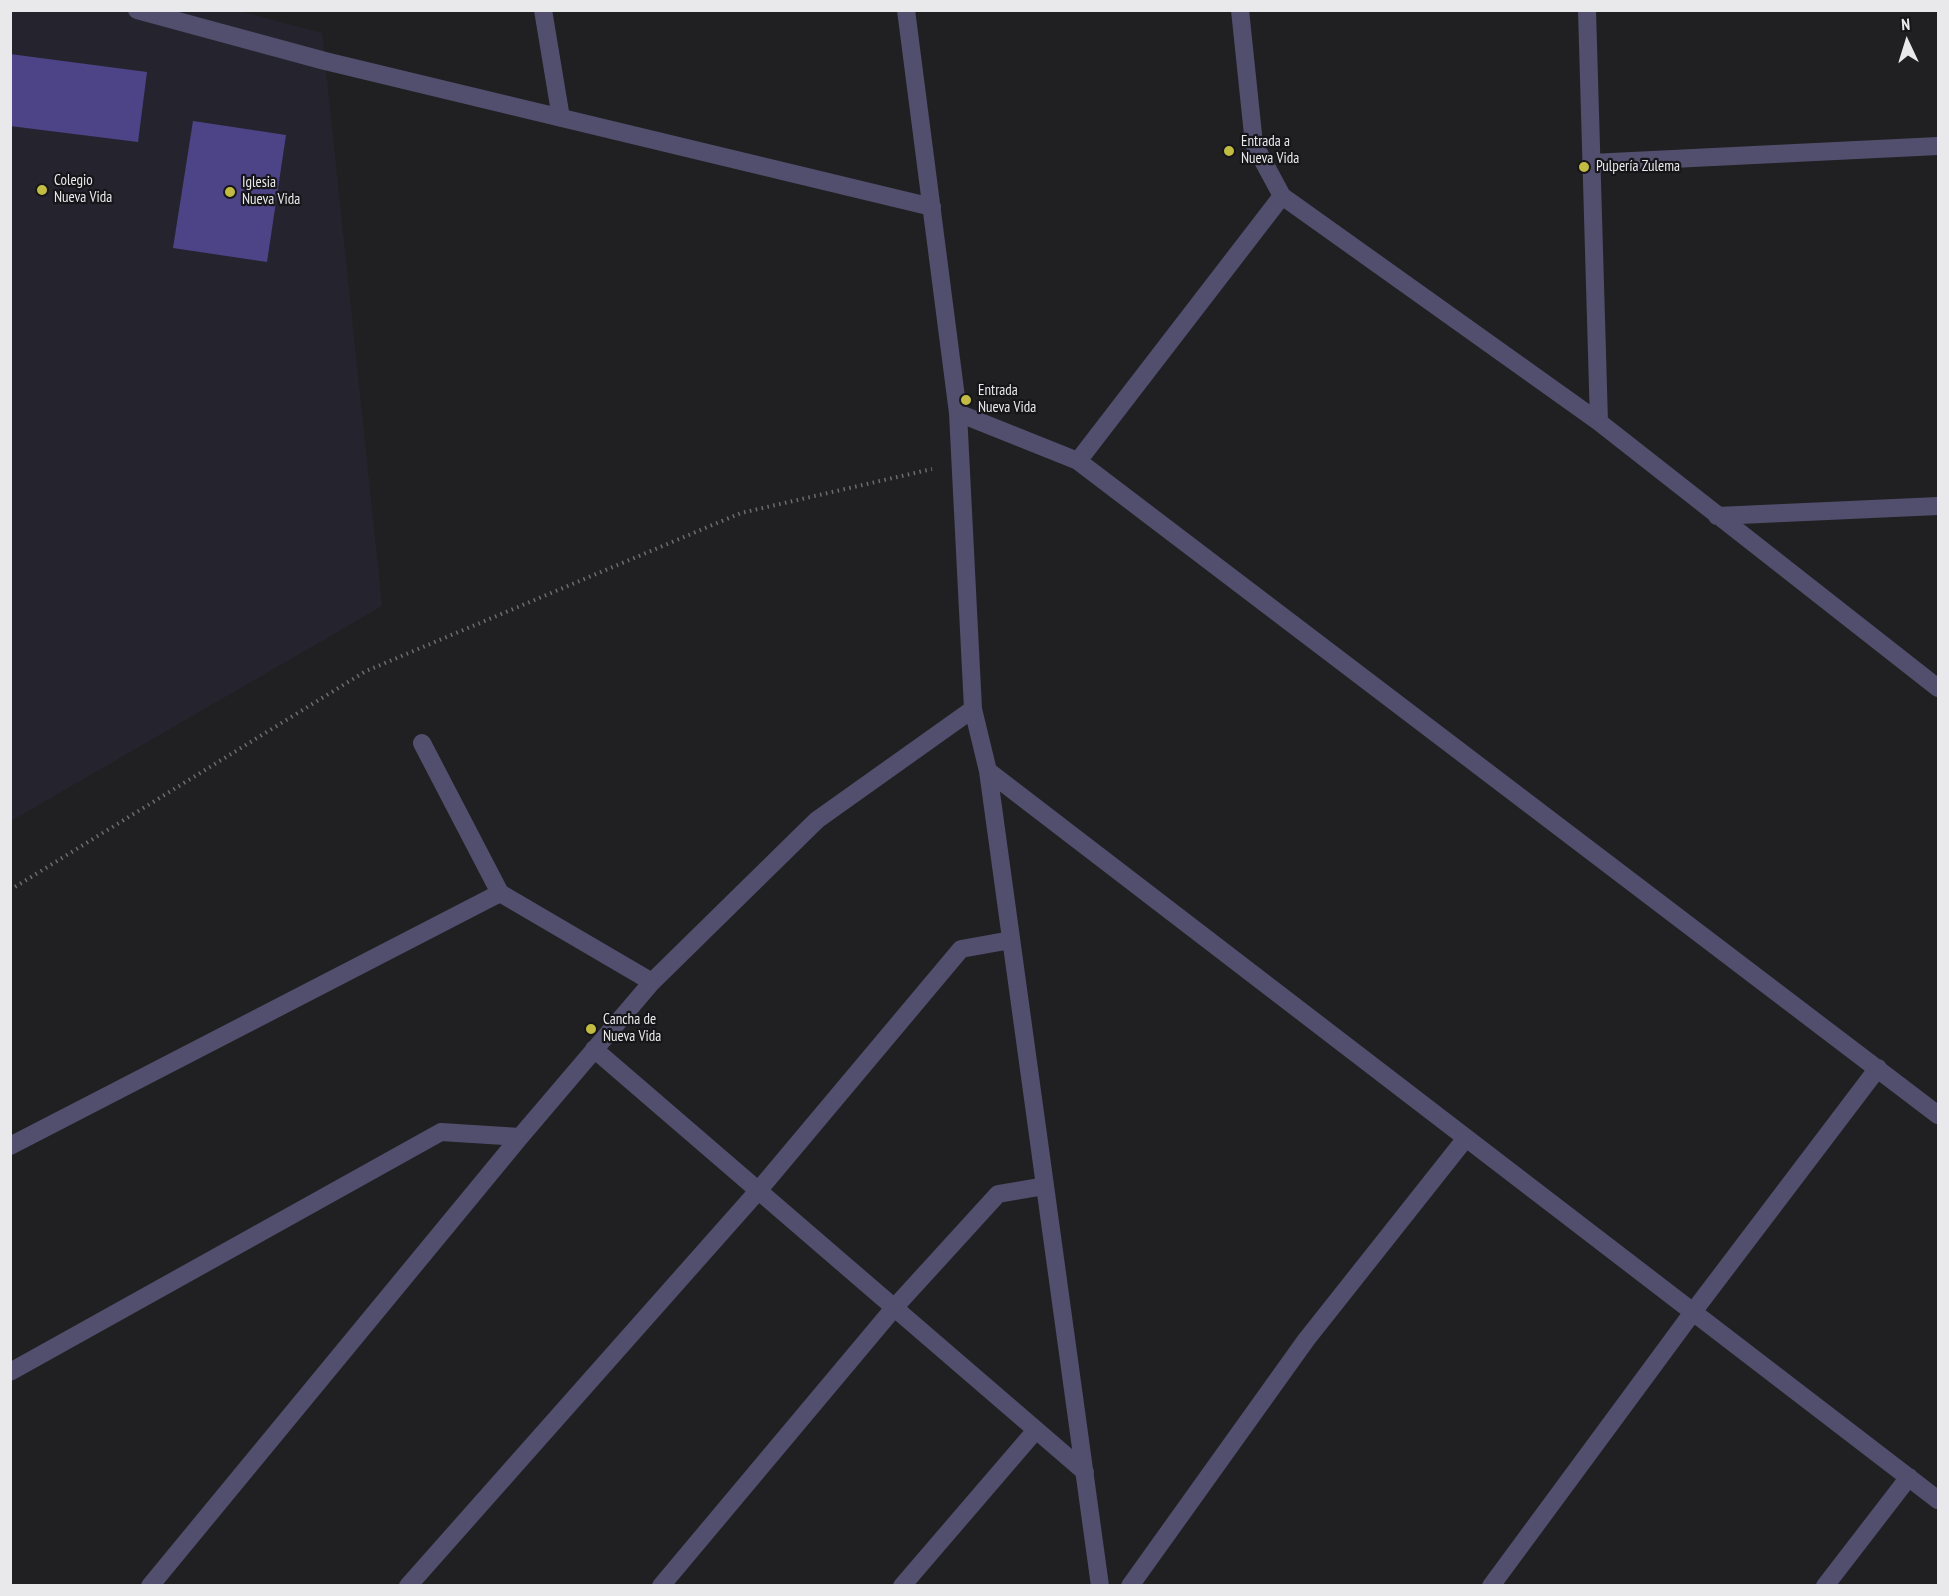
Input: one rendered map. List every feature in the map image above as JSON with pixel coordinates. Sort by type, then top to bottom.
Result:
[{"type":"street","points":[[137,10],[325,61],[932,207]]},
{"type":"street","points":[[543,10],[561,118]]},
{"type":"street","points":[[906,10],[958,413],[973,709],[988,771],[1100,1586]]},
{"type":"street","points":[[1240,10],[1254,144],[1282,196],[1599,422],[1938,688]]},
{"type":"street","points":[[1587,10],[1599,422]]},
{"type":"street","points":[[1591,163],[1938,146]]},
{"type":"street","points":[[1078,461],[1282,196]]},
{"type":"street","points":[[958,413],[1078,461],[1938,1115]]},
{"type":"street","points":[[1717,516],[1938,506]]},
{"type":"street","points":[[150,1586],[520,1137],[652,982],[818,820],[973,709]]},
{"type":"street","points":[[422,743],[500,893],[652,982]]},
{"type":"street","points":[[988,771],[1938,1500]]},
{"type":"street","points":[[10,1146],[500,893]]},
{"type":"street","points":[[408,1586],[758,1191],[961,949],[1011,940]]},
{"type":"street","points":[[594,1049],[1085,1472]]},
{"type":"street","points":[[1491,1586],[1693,1312],[1878,1068]]},
{"type":"street","points":[[10,1372],[441,1132],[520,1137]]},
{"type":"street","points":[[1130,1586],[1306,1340],[1466,1138]]},
{"type":"street","points":[[661,1586],[894,1308],[998,1194],[1045,1186]]},
{"type":"street","points":[[902,1586],[1036,1430]]},
{"type":"street","points":[[1825,1586],[1909,1477]]},
{"type":"path","points":[[10,890],[366,671],[741,513],[962,462]]},
{"type":"shaded area","points":[[11,11],[239,11],[322,33],[382,606],[11,821]]},
{"type":"building","points":[[10,54],[147,72],[138,142],[10,126]]},
{"type":"building","name":"Iglesia Nueva Vida","points":[[193,121],[286,135],[267,262],[173,248]]},
{"type":"place","name":"Entrada a Nueva Vida","points":[[1229,151]]},
{"type":"place","name":"Pulpería Zulema","points":[[1584,167]]},
{"type":"place","name":"Colegio Nueva Vida","points":[[42,190]]},
{"type":"place","name":"Iglesia Nueva Vida","points":[[230,192]]},
{"type":"place","name":"Entrada Nueva Vida","points":[[966,400]]},
{"type":"place","name":"Cancha de Nueva Vida","points":[[591,1029]]}]
